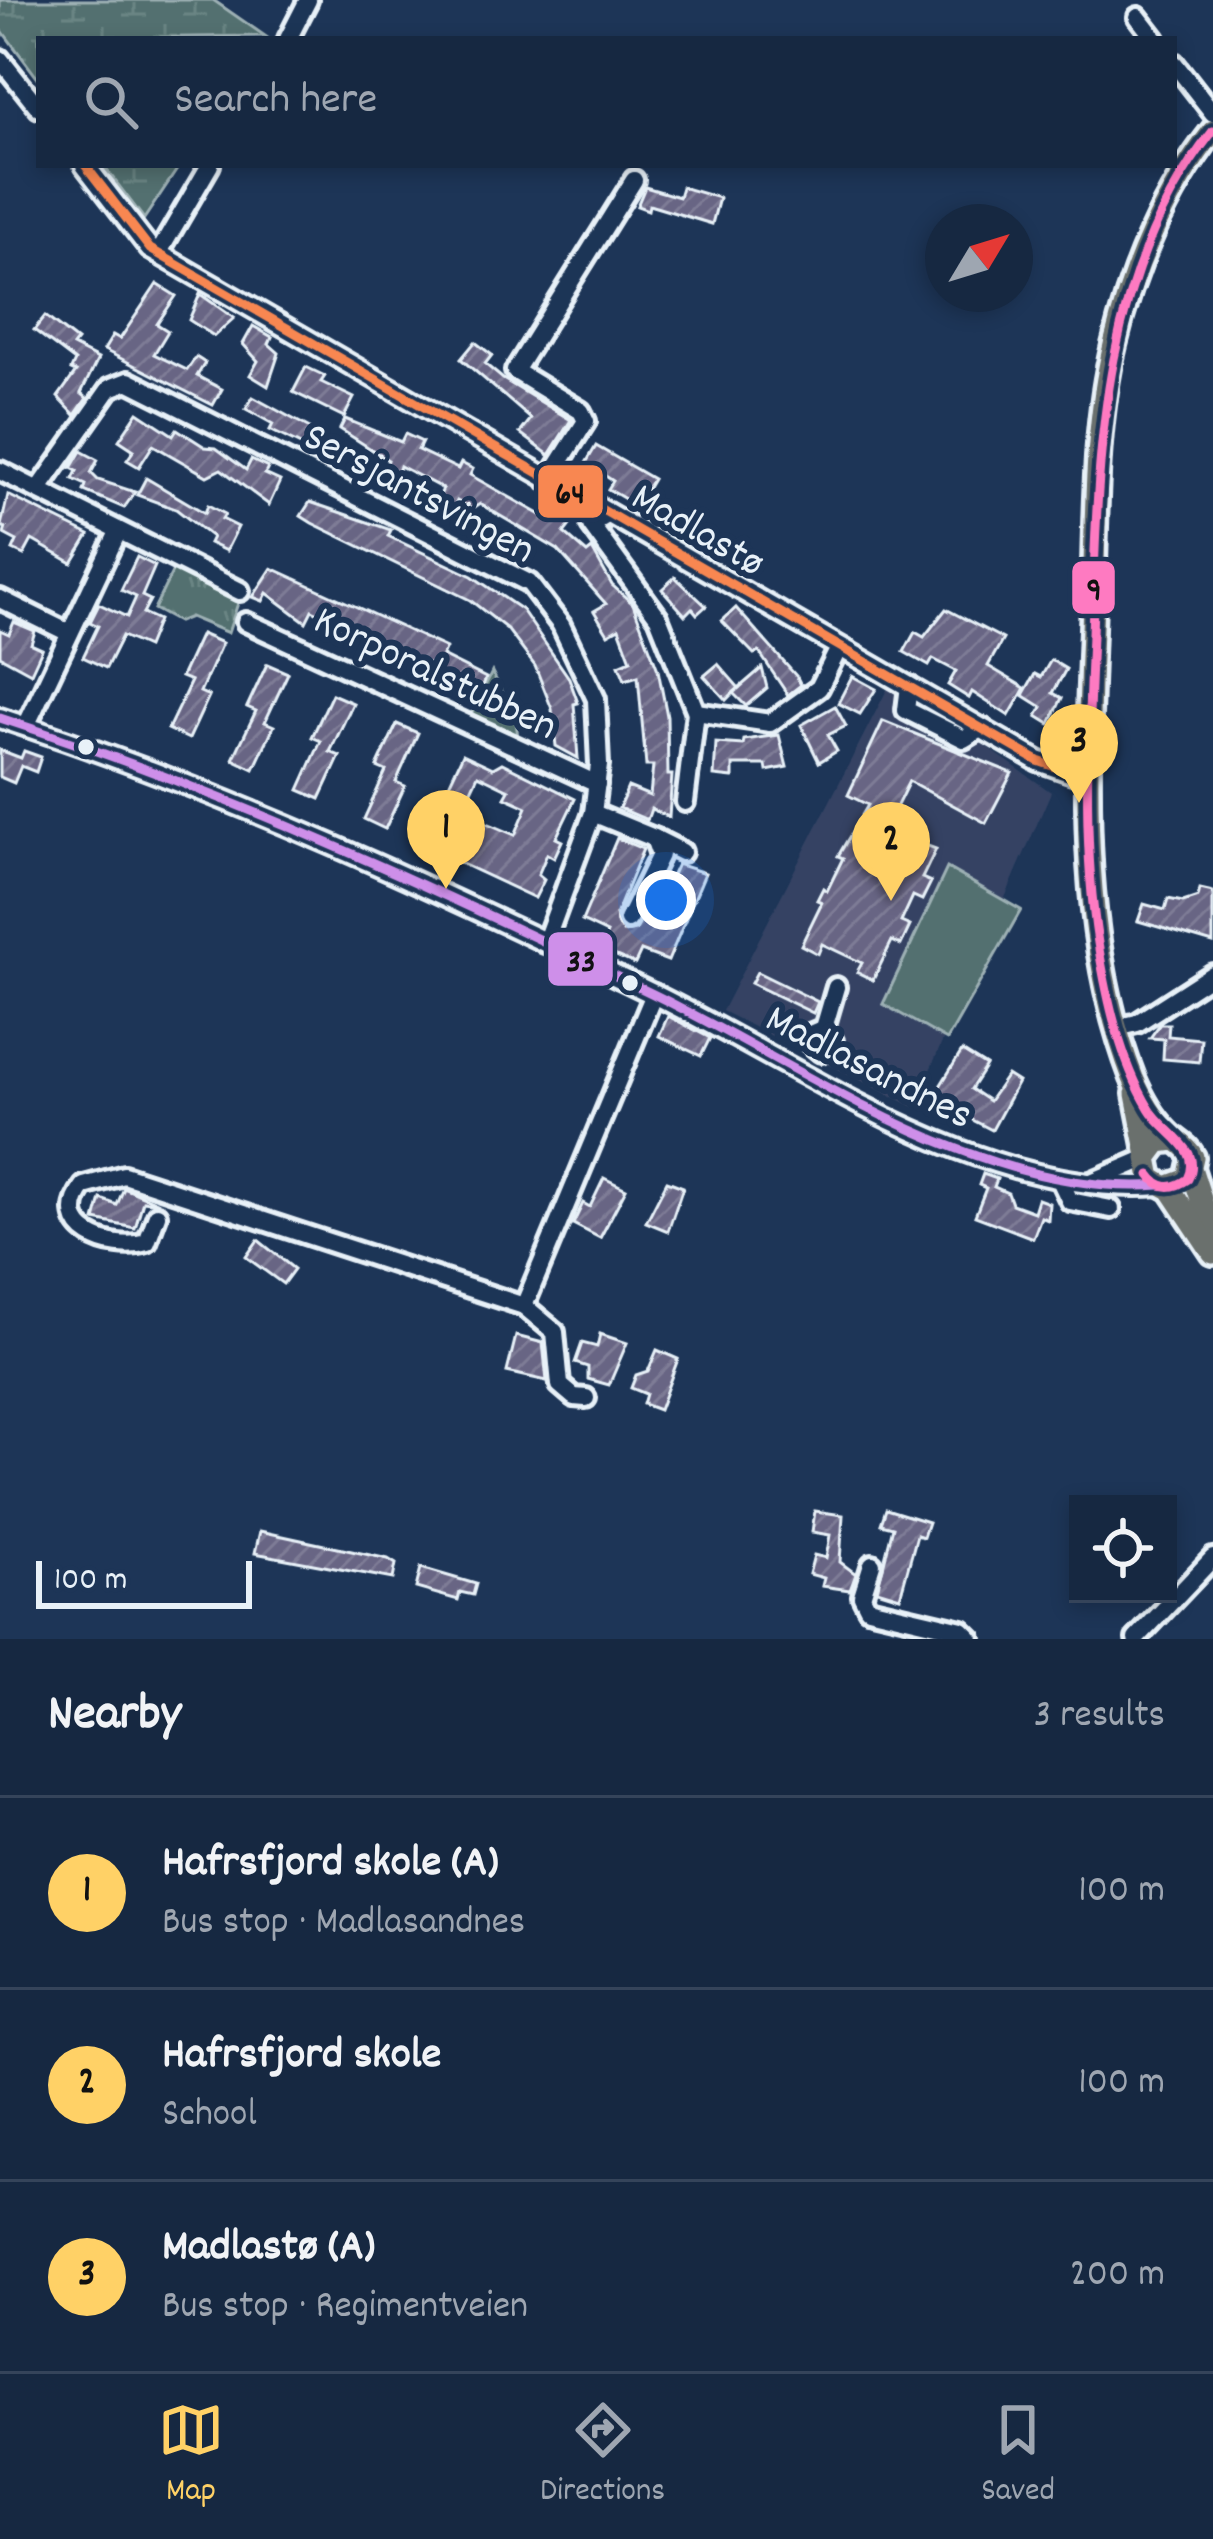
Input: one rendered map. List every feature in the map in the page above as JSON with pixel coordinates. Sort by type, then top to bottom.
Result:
[{"type":"main road","points":[[1213,131],[1169,196],[1137,270],[1110,362],[1096,511],[1087,778],[1092,899],[1118,1028],[1134,1081],[1148,1172],[1165,1186],[1213,1253]]},
{"type":"main road","points":[[1134,1081],[1174,1140],[1190,1151],[1213,1237]]},
{"type":"main road","points":[[1147,1157],[1159,1142],[1174,1140]]},
{"type":"main road","points":[[1165,1186],[1184,1182],[1192,1171]]},
{"type":"street","points":[[290,36],[308,0]]},
{"type":"street","points":[[1138,17],[1153,36]]},
{"type":"street","points":[[0,59],[36,104]]},
{"type":"street","points":[[1177,67],[1213,113]]},
{"type":"street","name":"Madlastø","points":[[87,168],[158,254],[1038,761],[1087,778]]},
{"type":"street","points":[[158,254],[208,168]]},
{"type":"street","points":[[548,481],[586,421],[581,411],[515,371],[634,180]]},
{"type":"street","name":"Sersjantsvingen","points":[[39,489],[110,388],[128,381],[529,583],[561,625],[596,699],[593,813],[545,943]]},
{"type":"street","points":[[0,470],[240,591]]},
{"type":"street","points":[[607,515],[591,525],[658,616],[696,712],[685,802]]},
{"type":"street","points":[[26,726],[118,532]]},
{"type":"street","points":[[0,599],[69,633]]},
{"type":"street","name":"Korporalstubben","points":[[246,622],[597,784]]},
{"type":"street","points":[[696,712],[770,723],[819,688],[839,648]]},
{"type":"street","name":"Madlasandnes","points":[[0,718],[287,829],[545,943],[952,1148],[1060,1182],[1165,1186]]},
{"type":"street","points":[[593,813],[682,852]]},
{"type":"street","points":[[628,920],[660,855],[654,838]]},
{"type":"street","points":[[1118,1028],[1137,1023],[1213,974]]},
{"type":"street","points":[[816,1077],[821,1052],[808,1042],[816,1028],[824,1028],[836,987]]},
{"type":"street","points":[[524,1306],[654,994]]},
{"type":"street","name":"Madlasandnes","points":[[1084,1184],[1120,1174],[1147,1157]]},
{"type":"street","points":[[157,1215],[147,1242],[127,1248],[104,1245],[79,1222],[75,1204],[84,1186],[112,1175],[140,1179],[524,1306],[555,1331],[560,1385],[586,1398]]},
{"type":"street","name":"Madlasandnes","points":[[1060,1182],[1070,1201],[1111,1209]]},
{"type":"street","points":[[1136,1639],[1213,1558]]},
{"type":"street","points":[[872,1564],[862,1596],[868,1608],[962,1630],[971,1639]]},
{"type":"shaded area","points":[[892,680],[1051,792],[914,1107],[722,1011]]},
{"type":"green space","points":[[0,0],[213,0],[265,36],[36,36],[36,76],[0,28]]},
{"type":"green space","points":[[105,168],[178,168],[144,219]]},
{"type":"green space","points":[[176,564],[241,594],[228,633],[190,617],[178,622],[154,609]]},
{"type":"green space","points":[[492,672],[516,719],[518,739],[469,718]]},
{"type":"green space","points":[[947,868],[1021,910],[947,1040],[883,1004]]},
{"type":"building","points":[[645,187],[679,197],[682,187],[719,198],[712,224],[649,205],[648,210],[637,206]]},
{"type":"building","points":[[157,284],[176,296],[157,324],[168,331],[154,354],[187,370],[196,357],[205,363],[197,376],[222,389],[213,405],[104,350],[113,335],[120,339]]},
{"type":"building","points":[[200,294],[234,318],[214,336],[189,320]]},
{"type":"building","points":[[45,316],[77,341],[73,346],[98,359],[81,393],[87,398],[75,415],[58,397],[76,372],[71,370],[75,361],[34,330]]},
{"type":"building","points":[[253,326],[272,337],[269,344],[279,353],[268,386],[250,375],[258,361],[243,344]]},
{"type":"building","points":[[475,342],[492,355],[485,364],[503,379],[571,420],[549,455],[520,433],[531,419],[461,359]]},
{"type":"building","points":[[306,367],[325,376],[321,382],[354,398],[344,417],[293,392]]},
{"type":"building","points":[[253,397],[319,433],[313,445],[307,448],[270,430],[273,424],[246,409]]},
{"type":"building","points":[[138,412],[173,435],[177,429],[205,447],[216,448],[246,470],[251,460],[268,468],[265,474],[280,481],[269,505],[221,469],[207,476],[153,445],[139,467],[127,460],[134,450],[119,440]]},
{"type":"building","points":[[345,419],[401,442],[405,434],[422,442],[418,450],[458,469],[461,463],[473,469],[470,475],[552,521],[558,514],[571,524],[564,533],[587,553],[592,549],[612,585],[633,604],[658,670],[667,716],[668,775],[672,775],[669,817],[651,809],[647,820],[619,808],[628,787],[650,796],[653,766],[646,766],[638,676],[625,680],[619,665],[631,660],[619,628],[608,634],[594,611],[606,604],[558,550],[480,504],[472,509],[457,501],[454,507],[438,499],[443,489],[400,466],[398,472],[385,466],[388,460],[340,429]]},
{"type":"building","points":[[596,446],[653,479],[637,506],[608,489],[613,481],[586,463]]},
{"type":"building","points":[[81,451],[98,460],[91,473],[98,480],[135,492],[124,508],[84,491],[86,485],[73,479],[77,471],[71,468]]},
{"type":"building","points":[[146,478],[205,513],[208,505],[225,514],[222,519],[238,527],[226,551],[209,543],[212,537],[176,509],[137,495]]},
{"type":"building","points":[[8,495],[89,535],[72,563],[32,540],[24,555],[13,550],[17,541],[4,534],[6,528],[1,526]]},
{"type":"building","points":[[310,502],[391,530],[388,536],[472,576],[522,610],[569,678],[578,703],[574,704],[578,758],[556,746],[552,709],[535,666],[507,629],[470,600],[301,516]]},
{"type":"building","points":[[137,557],[155,566],[142,596],[150,600],[143,613],[158,620],[147,647],[122,636],[106,668],[83,657],[98,626],[90,622],[99,604],[127,617],[136,597],[121,590]]},
{"type":"building","points":[[272,568],[446,648],[442,656],[486,678],[481,691],[470,687],[468,692],[439,679],[434,690],[422,684],[431,665],[400,651],[395,662],[380,655],[386,644],[355,630],[350,642],[337,636],[342,624],[312,610],[306,622],[267,593],[263,601],[253,597]]},
{"type":"building","points":[[675,577],[706,606],[697,614],[692,608],[685,615],[662,589]]},
{"type":"building","points":[[736,608],[797,677],[801,685],[788,695],[759,652],[754,654],[722,621]]},
{"type":"building","points":[[946,609],[1003,639],[988,666],[1025,688],[1009,716],[972,692],[969,698],[948,685],[956,671],[933,659],[929,666],[904,652],[915,632],[924,637]]},
{"type":"building","points":[[14,622],[35,631],[31,644],[42,649],[31,673],[0,656],[0,630],[9,634]]},
{"type":"building","points":[[201,634],[222,643],[200,692],[209,696],[189,739],[168,729],[191,681],[181,677]]},
{"type":"building","points":[[1051,660],[1066,669],[1053,693],[1062,698],[1050,724],[1037,716],[1042,707],[1023,695],[1035,674],[1041,677]]},
{"type":"building","points":[[267,664],[288,673],[265,722],[274,726],[254,769],[233,759],[256,711],[247,707]]},
{"type":"building","points":[[718,664],[739,688],[762,668],[767,688],[746,706],[733,693],[726,700],[704,676]]},
{"type":"building","points":[[852,676],[876,689],[860,714],[838,703]]},
{"type":"building","points":[[332,694],[353,703],[330,752],[340,756],[320,799],[299,790],[321,741],[312,737]]},
{"type":"building","points":[[835,706],[846,726],[828,735],[837,751],[819,762],[801,725]]},
{"type":"building","points":[[883,721],[1012,773],[986,823],[909,781],[885,830],[936,849],[922,878],[931,882],[922,900],[913,896],[901,922],[910,926],[901,945],[892,941],[873,980],[857,972],[862,963],[822,944],[818,954],[801,945],[822,902],[817,900],[823,888],[827,891],[843,858],[838,856],[868,805],[848,795]]},
{"type":"building","points":[[397,724],[418,733],[396,782],[405,786],[385,829],[364,819],[386,771],[377,767]]},
{"type":"building","points":[[779,735],[787,767],[767,771],[766,765],[733,765],[733,778],[714,776],[716,743],[743,745],[744,740]]},
{"type":"building","points":[[0,750],[21,758],[24,751],[41,757],[36,772],[21,766],[14,783],[0,777]]},
{"type":"building","points":[[463,754],[493,768],[502,763],[575,799],[556,838],[562,841],[554,858],[547,854],[538,875],[544,880],[535,898],[430,849],[452,801],[443,797]],"holes":[[[478,775],[509,790],[505,797],[527,807],[515,835],[461,812]]]},
{"type":"building","points":[[617,838],[643,849],[616,915],[623,932],[636,930],[647,910],[654,913],[677,864],[705,873],[668,961],[641,951],[635,964],[616,956],[602,945],[607,933],[582,921]]},
{"type":"building","points":[[1200,889],[1213,892],[1213,943],[1138,921],[1144,904],[1165,910],[1168,899],[1183,902],[1198,897]]},
{"type":"building","points":[[757,972],[818,1002],[813,1013],[751,983]]},
{"type":"building","points":[[668,1016],[710,1038],[701,1056],[659,1036]]},
{"type":"building","points":[[1160,1024],[1169,1024],[1168,1036],[1201,1039],[1199,1062],[1163,1059],[1164,1039],[1150,1038]]},
{"type":"building","points":[[962,1051],[986,1066],[971,1089],[989,1101],[1007,1075],[1018,1082],[992,1130],[932,1099]]},
{"type":"building","points":[[983,1174],[997,1179],[994,1187],[1008,1193],[1012,1204],[1034,1212],[1038,1199],[1049,1203],[1048,1220],[1041,1217],[1033,1238],[975,1216],[986,1188],[979,1185]]},
{"type":"building","points":[[604,1178],[626,1189],[600,1238],[573,1224],[583,1203],[590,1207]]},
{"type":"building","points":[[667,1181],[683,1187],[668,1231],[646,1222]]},
{"type":"building","points":[[124,1188],[159,1203],[143,1201],[135,1228],[95,1220],[101,1199],[117,1205]]},
{"type":"building","points":[[258,1240],[294,1269],[283,1284],[246,1257]]},
{"type":"building","points":[[600,1334],[627,1343],[609,1385],[588,1379],[588,1367],[575,1363],[582,1343],[597,1347]]},
{"type":"building","points":[[516,1336],[543,1343],[547,1381],[507,1372]]},
{"type":"building","points":[[657,1350],[678,1359],[659,1410],[643,1404],[646,1394],[631,1388],[636,1375],[648,1371]]},
{"type":"building","points":[[886,1509],[928,1522],[923,1537],[917,1535],[900,1597],[877,1590],[893,1527],[881,1524]]},
{"type":"building","points":[[815,1511],[843,1515],[840,1562],[856,1574],[850,1590],[822,1586],[824,1578],[809,1574],[814,1555],[826,1558],[830,1535],[812,1532]]},
{"type":"building","points":[[260,1531],[388,1559],[396,1564],[393,1579],[255,1553]]},
{"type":"building","points":[[421,1568],[476,1584],[473,1595],[460,1592],[458,1600],[416,1588]]},
{"type":"transit line","name":"9","points":[[1150,1175],[1172,1186],[1188,1179],[1191,1158],[1155,1117],[1130,1070],[1110,1007],[1098,943],[1088,789],[1097,503],[1112,372],[1126,308],[1146,247],[1175,187],[1213,131]]},
{"type":"transit line","name":"64","points":[[87,168],[150,249],[1038,761],[1087,778]]},
{"type":"transit line","name":"33","points":[[0,718],[166,777],[412,880],[651,993],[897,1123],[961,1150],[1026,1171],[1092,1184],[1160,1185]]},
{"type":"place","name":"Madlastø (A)","points":[[1079,803]]},
{"type":"place","name":"Hafrsfjord skole (A)","points":[[446,889]]},
{"type":"place","name":"Hafrsfjord skole","points":[[891,901]]}]
